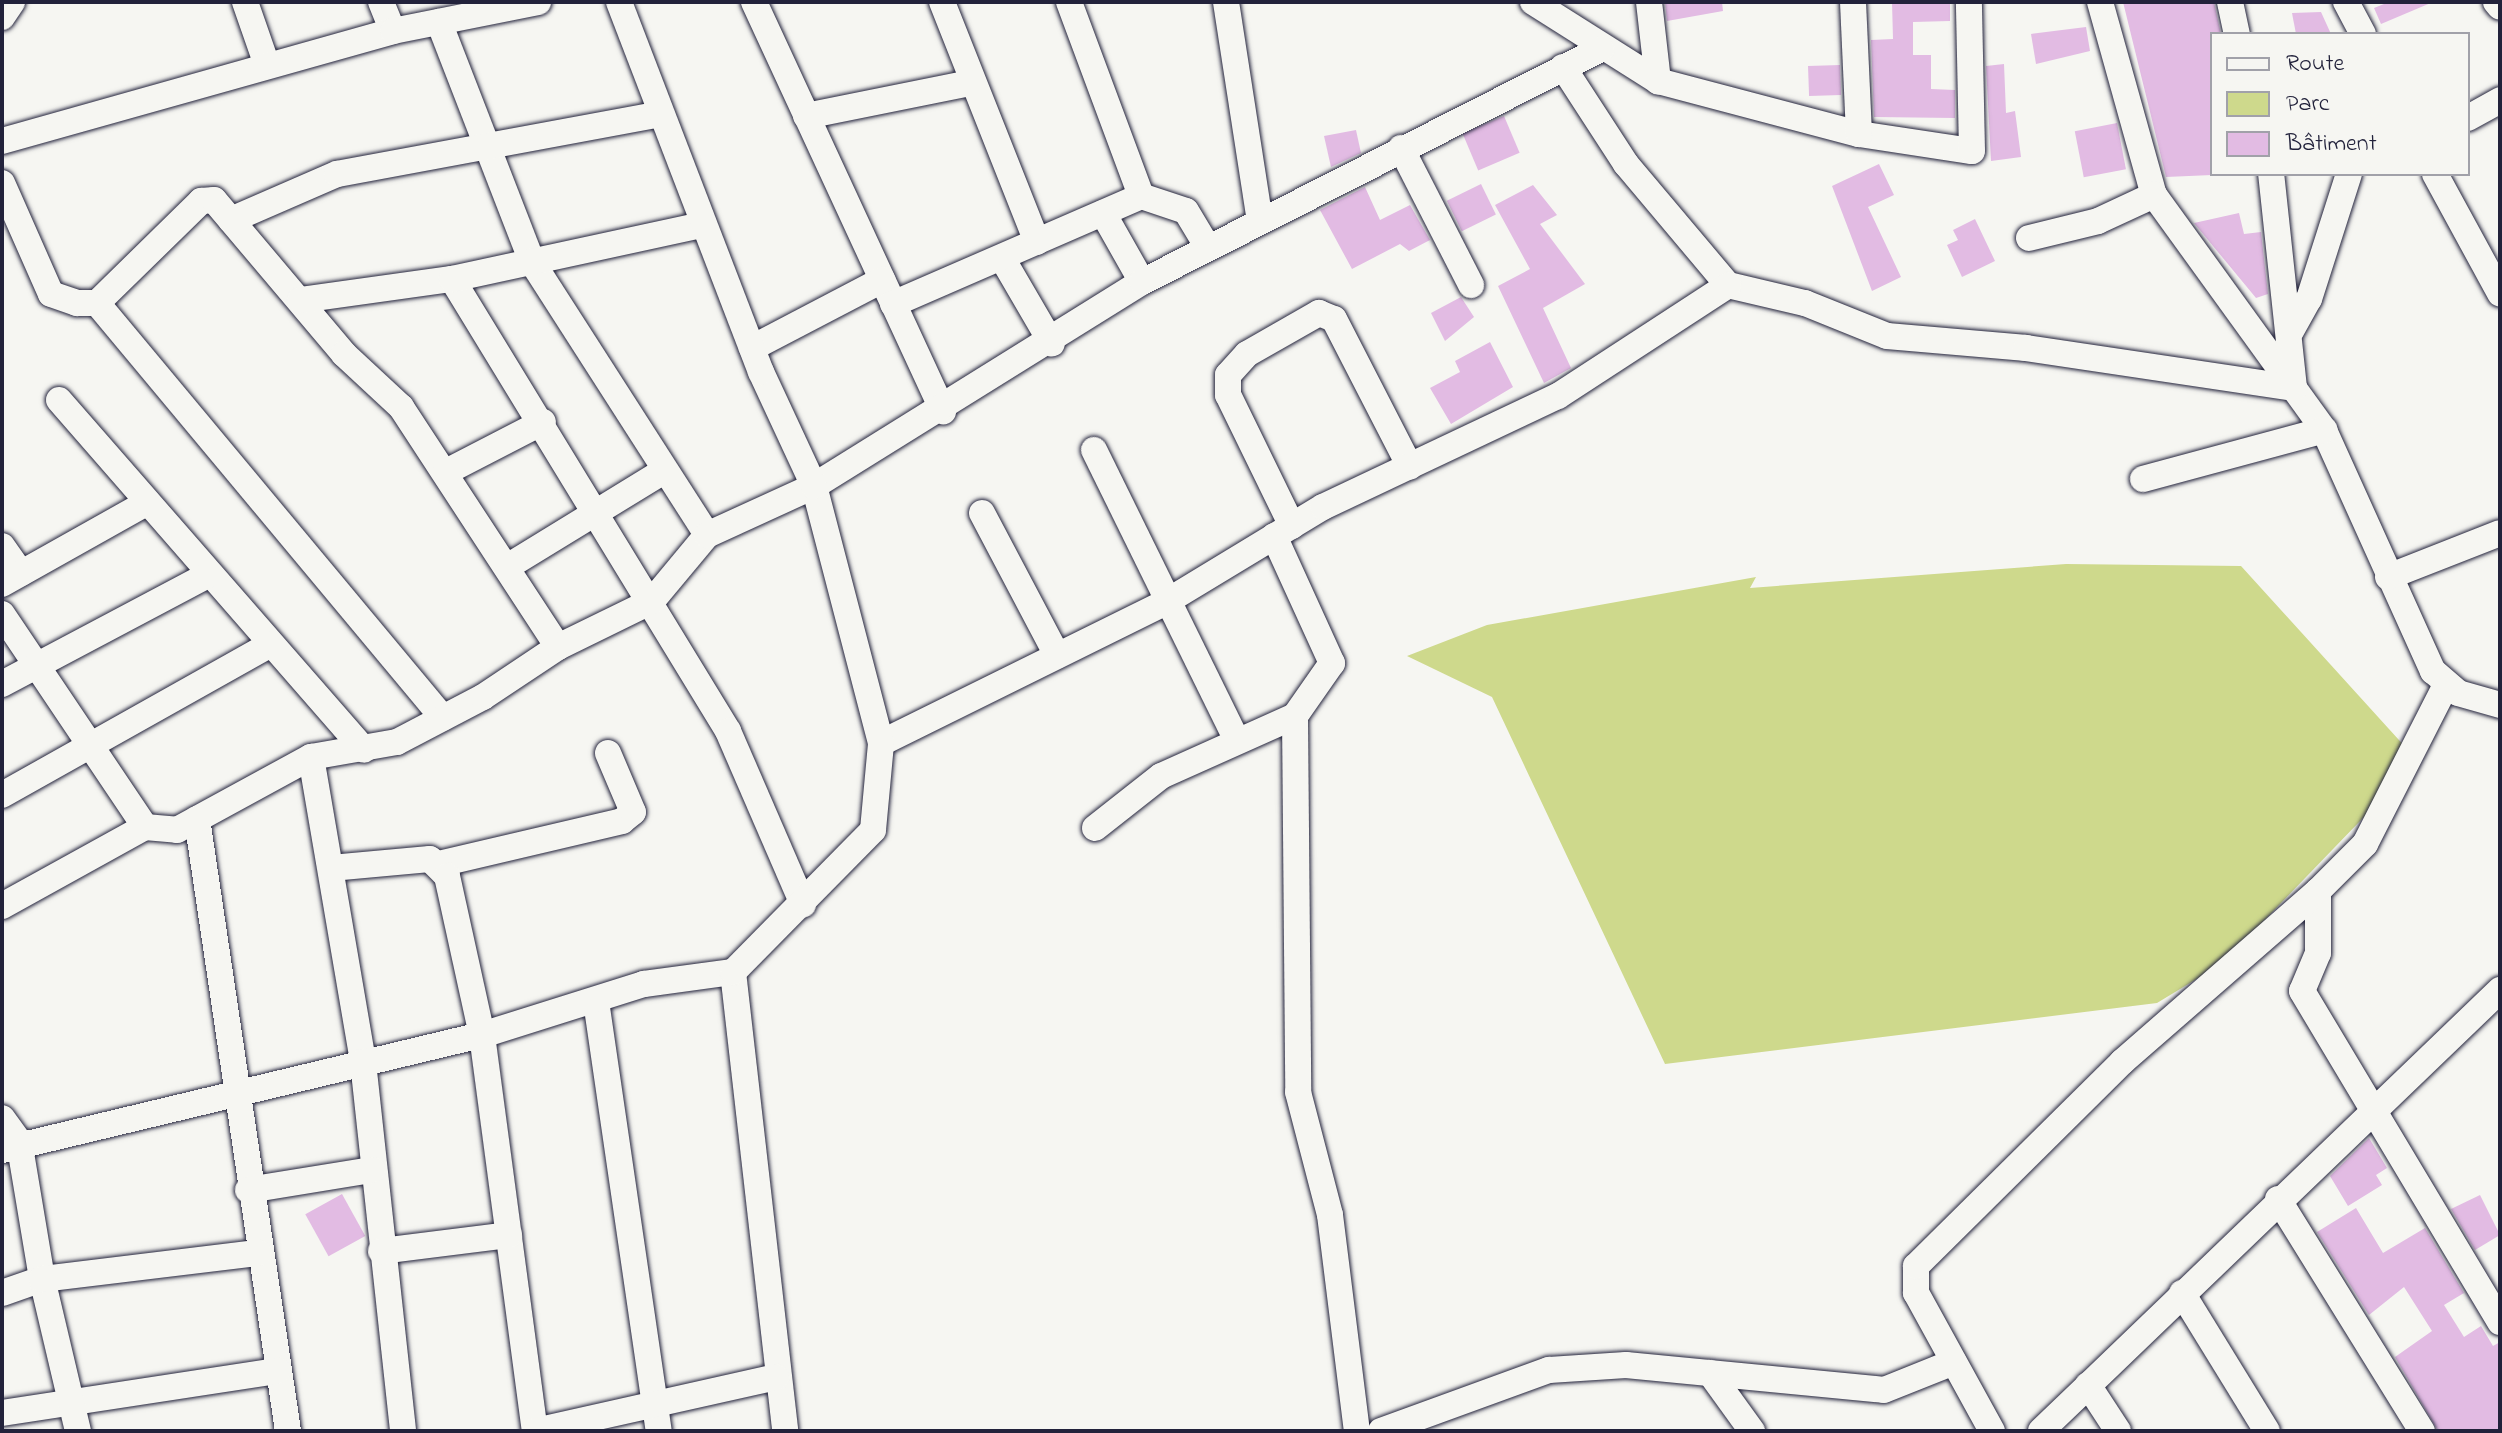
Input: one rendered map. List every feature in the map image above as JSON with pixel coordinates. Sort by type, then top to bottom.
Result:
[{"type":"street","points":[[2,17],[12,2]]},
{"type":"street","points":[[245,2],[267,65]]},
{"type":"street","points":[[381,2],[393,31]]},
{"type":"street","points":[[2,141],[267,65],[393,31],[439,22],[465,9],[538,2]]},
{"type":"street","points":[[10,1146],[482,1035],[644,984],[733,972],[873,830],[881,743],[814,486],[752,348],[702,225],[619,2]]},
{"type":"street","points":[[754,2],[943,411]]},
{"type":"street","points":[[942,2],[969,83],[1037,242]]},
{"type":"street","points":[[1069,2],[1141,196]]},
{"type":"street","points":[[1226,2],[1259,216]]},
{"type":"street","points":[[1533,2],[1601,49],[1658,81],[1859,134],[1973,150],[1969,2]]},
{"type":"street","points":[[1649,2],[1658,81]]},
{"type":"street","points":[[1853,2],[1859,134]]},
{"type":"street","points":[[2100,2],[2154,195],[2324,430],[2419,650],[2446,685],[2500,705]]},
{"type":"street","points":[[2230,2],[2237,32]]},
{"type":"street","points":[[2346,2],[2362,32]]},
{"type":"street","points":[[2496,2],[2500,7]]},
{"type":"street","points":[[439,22],[532,262],[707,535]]},
{"type":"street","points":[[2,614],[90,740],[145,827],[164,833],[197,819],[311,757],[364,750],[443,718],[558,647],[652,601],[707,535],[814,486],[943,411],[1052,344],[1142,282],[1259,216],[1601,49]]},
{"type":"street","points":[[1563,67],[1626,164],[1728,285],[1805,303],[1887,336],[2026,348],[2294,388]]},
{"type":"street","points":[[806,116],[969,83]]},
{"type":"street","points":[[2470,117],[2500,100]]},
{"type":"street","points":[[231,220],[337,174],[660,114]]},
{"type":"street","points":[[1401,148],[1471,285]]},
{"type":"street","points":[[2271,176],[2291,331],[2294,388]]},
{"type":"street","points":[[2291,331],[2309,299],[2348,176]]},
{"type":"street","points":[[2436,176],[2500,293]]},
{"type":"street","points":[[2,183],[51,294],[97,303],[443,718]]},
{"type":"street","points":[[2029,238],[2098,221],[2154,195]]},
{"type":"street","points":[[752,348],[888,292],[1002,258],[1141,196],[1186,211],[1207,246]]},
{"type":"street","points":[[97,303],[201,201],[214,200],[300,300],[401,407],[558,647]]},
{"type":"street","points":[[1103,213],[1142,282]]},
{"type":"street","points":[[300,300],[452,279],[702,225]]},
{"type":"street","points":[[1002,258],[1052,344]]},
{"type":"street","points":[[452,279],[601,514],[728,731],[803,904]]},
{"type":"street","points":[[881,743],[1166,602],[1283,531],[1558,396],[1728,285]]},
{"type":"street","points":[[1095,828],[1161,776],[1295,716],[1332,663],[1228,395],[1228,375],[1247,354],[1319,313],[1334,319],[1410,467]]},
{"type":"street","points":[[59,400],[364,750]]},
{"type":"street","points":[[446,472],[543,422]]},
{"type":"street","points":[[2143,479],[2324,430]]},
{"type":"street","points":[[1094,450],[1166,602],[1237,741]]},
{"type":"street","points":[[507,567],[601,514],[665,470]]},
{"type":"street","points":[[2,546],[11,578],[148,502]]},
{"type":"street","points":[[982,513],[1057,655]]},
{"type":"street","points":[[2388,577],[2500,533]]},
{"type":"street","points":[[2,684],[36,663],[210,574]]},
{"type":"street","points":[[2,795],[90,740],[271,644]]},
{"type":"street","points":[[1992,1431],[1916,1293],[1916,1266],[1929,1249],[2122,1062],[2318,891],[2365,844],[2446,685]]},
{"type":"street","points":[[1295,716],[1298,1092],[1330,1215],[1357,1431]]},
{"type":"street","points":[[331,868],[439,864],[622,821],[633,812],[608,753]]},
{"type":"street","points":[[311,757],[363,1062],[372,1170],[403,1431]]},
{"type":"street","points":[[197,819],[248,1190],[288,1431]]},
{"type":"street","points":[[2,906],[145,827]]},
{"type":"street","points":[[439,864],[482,1035],[535,1431],[776,1377]]},
{"type":"street","points":[[2318,891],[2318,953],[2302,991],[2367,1111],[2500,1322]]},
{"type":"street","points":[[733,972],[776,1377],[785,1431]]},
{"type":"street","points":[[596,1001],[659,1431]]},
{"type":"street","points":[[2041,1431],[2367,1111],[2495,1001]]},
{"type":"street","points":[[2,1118],[76,1418]]},
{"type":"street","points":[[248,1190],[372,1170]]},
{"type":"street","points":[[2278,1199],[2422,1431]]},
{"type":"street","points":[[381,1251],[509,1235]]},
{"type":"street","points":[[2,1293],[42,1279],[258,1253]]},
{"type":"street","points":[[2182,1293],[2267,1431]]},
{"type":"street","points":[[1381,1431],[1549,1370],[1626,1365],[1884,1390],[1954,1362]]},
{"type":"street","points":[[2,1413],[76,1418],[278,1371]]},
{"type":"street","points":[[1710,1373],[1752,1431]]},
{"type":"street","points":[[2088,1385],[2118,1431]]},
{"type":"green space","points":[[2066,564],[2241,566],[2418,761],[2223,963],[2157,1003],[1665,1064],[1492,697],[1407,656],[1487,625],[1756,577],[1750,588]]},
{"type":"building","points":[[1665,2],[1722,2],[1723,11],[1667,21]]},
{"type":"building","points":[[1892,2],[1950,2],[1950,21],[1913,22],[1913,55],[1931,55],[1931,89],[1955,90],[1955,118],[1874,117],[1871,40],[1893,39]]},
{"type":"building","points":[[2123,2],[2214,2],[2221,32],[2210,32],[2210,175],[2166,177]]},
{"type":"building","points":[[2389,2],[2433,2],[2381,24],[2374,8]]},
{"type":"building","points":[[2321,12],[2330,32],[2296,32],[2292,13]]},
{"type":"building","points":[[2086,27],[2090,51],[2036,64],[2031,34]]},
{"type":"building","points":[[2004,64],[2006,113],[2015,111],[2021,157],[1991,161],[1986,66]]},
{"type":"building","points":[[1840,65],[1841,95],[1809,96],[1808,66]]},
{"type":"building","points":[[1504,116],[1520,153],[1478,170],[1463,134]]},
{"type":"building","points":[[2117,123],[2126,169],[2084,177],[2075,131]]},
{"type":"building","points":[[1356,130],[1361,153],[1331,167],[1324,136]]},
{"type":"building","points":[[1879,164],[1894,195],[1868,207],[1901,277],[1872,291],[1832,186]]},
{"type":"building","points":[[1481,184],[1496,215],[1462,231],[1447,201]]},
{"type":"building","points":[[1533,185],[1557,215],[1540,224],[1585,284],[1543,308],[1571,368],[1544,383],[1498,286],[1530,269],[1495,205]]},
{"type":"building","points":[[1365,187],[1380,220],[1410,205],[1430,240],[1409,251],[1400,244],[1352,269],[1320,210]]},
{"type":"building","points":[[2239,213],[2244,234],[2261,232],[2268,294],[2256,298],[2194,223]]},
{"type":"building","points":[[1975,219],[1995,261],[1962,277],[1947,245],[1958,240],[1953,230]]},
{"type":"building","points":[[1461,297],[1474,317],[1445,341],[1431,313]]},
{"type":"building","points":[[1490,342],[1513,387],[1451,424],[1430,388],[1460,372],[1455,361]]},
{"type":"building","points":[[2369,1138],[2387,1168],[2376,1175],[2382,1185],[2348,1206],[2330,1176]]},
{"type":"building","points":[[342,1194],[365,1236],[329,1256],[305,1214]]},
{"type":"building","points":[[2480,1195],[2500,1235],[2475,1250],[2451,1209]]},
{"type":"building","points":[[2356,1208],[2383,1253],[2425,1228],[2464,1293],[2444,1305],[2464,1337],[2481,1326],[2493,1346],[2500,1342],[2500,1431],[2438,1431],[2395,1357],[2432,1331],[2404,1287],[2369,1315],[2317,1232]]}]
